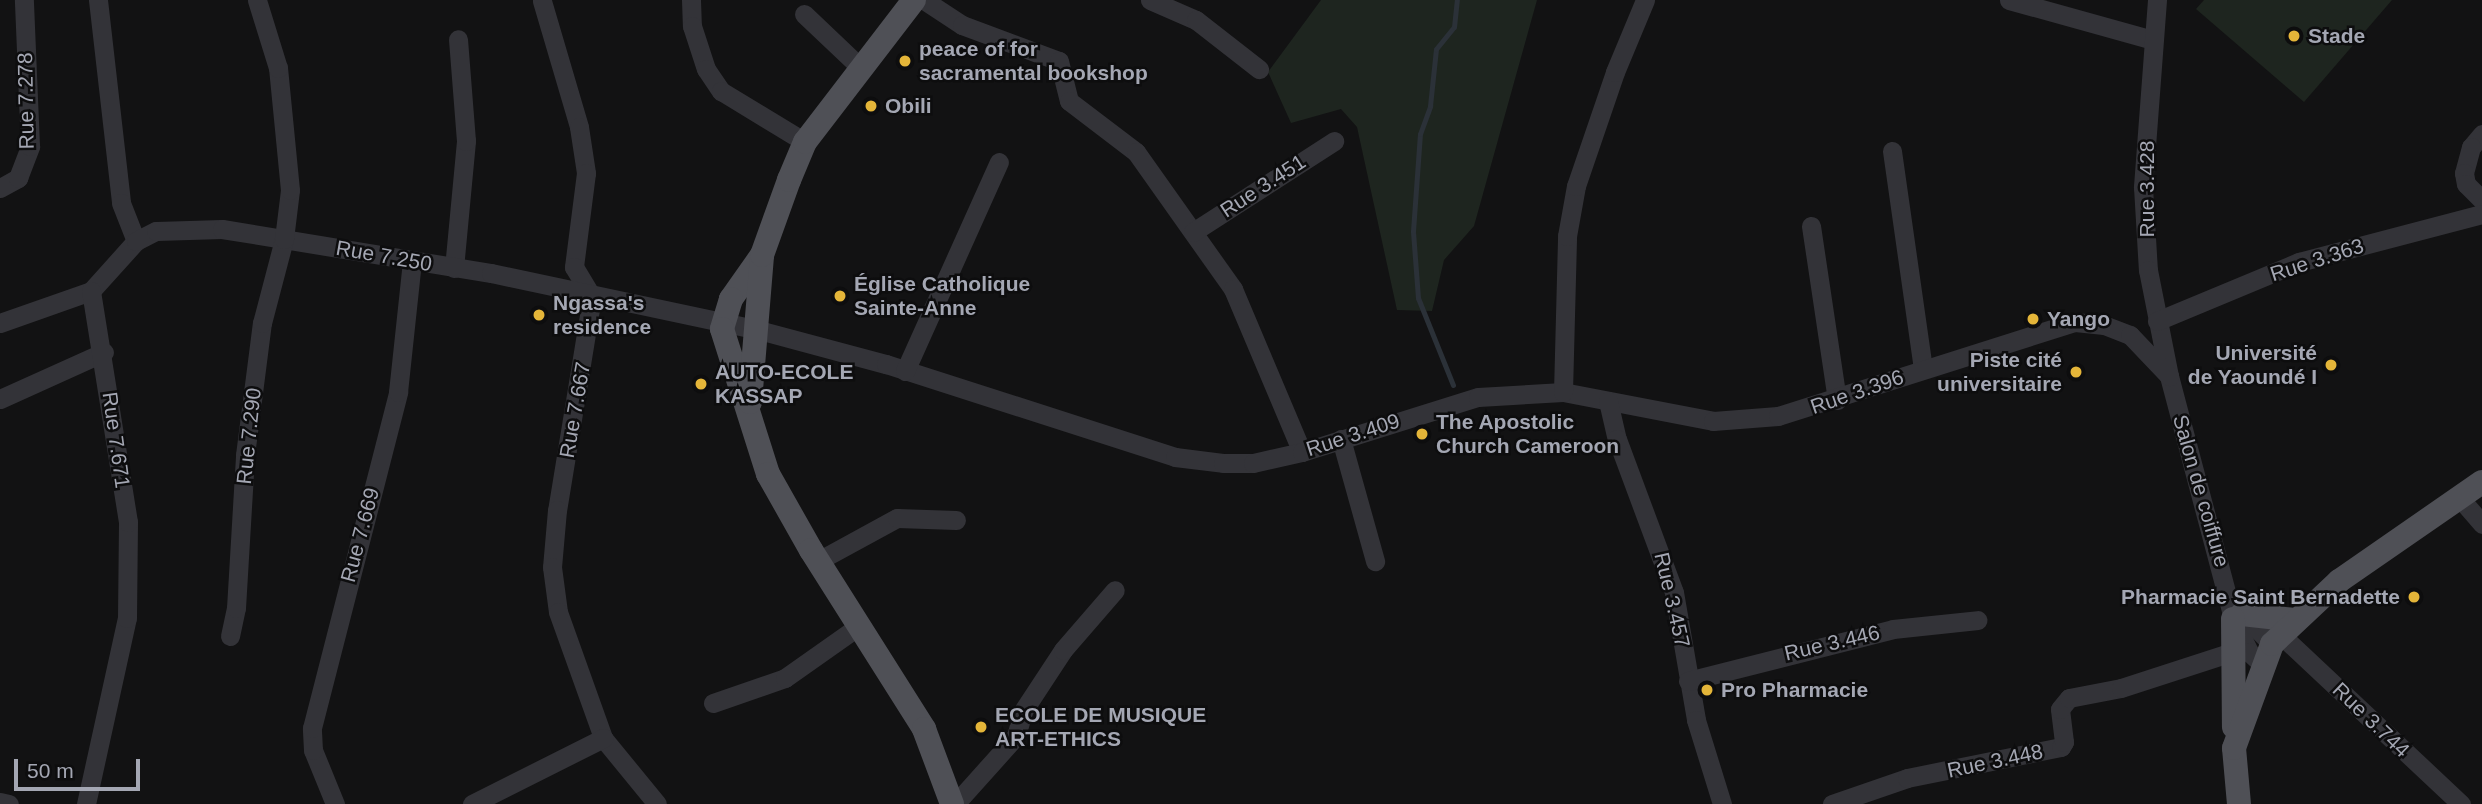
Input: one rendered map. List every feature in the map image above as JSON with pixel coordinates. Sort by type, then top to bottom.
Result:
[{"type":"main road","points":[[914,0],[805,142],[762,255],[731,299],[722,323],[724,341],[749,407],[768,474],[818,561],[924,729],[953,804]]},
{"type":"main road","points":[[749,407],[762,255]]},
{"type":"main road","points":[[2234,748],[2278,641],[2339,581],[2458,496],[2482,482]]},
{"type":"main road","points":[[2236,613],[2278,641]]},
{"type":"main road","points":[[2236,613],[2234,748],[2238,804]]},
{"type":"street","name":"Rue 7.278","points":[[0,188],[18,178],[30,146],[24,0]]},
{"type":"street","points":[[97,0],[121,203],[136,241]]},
{"type":"street","points":[[0,323],[91,291],[136,241],[156,231],[183,227],[284,239],[290,190],[289,141],[278,68],[257,0]]},
{"type":"street","points":[[691,0],[692,26],[706,69],[721,91],[805,142]]},
{"type":"street","points":[[924,0],[962,24],[1059,61],[1069,100],[1136,152],[1238,299],[1302,452]]},
{"type":"street","points":[[1150,0],[1196,20],[1259,69]]},
{"type":"street","points":[[1563,392],[1567,236],[1576,186],[1615,72],[1646,0]]},
{"type":"street","points":[[2009,0],[2153,40]]},
{"type":"street","name":"Rue 3.428","points":[[2157,0],[2143,187],[2157,321],[2169,376]]},
{"type":"street","points":[[542,1],[579,127],[586,173],[574,267],[592,297]]},
{"type":"street","points":[[804,14],[861,68]]},
{"type":"street","points":[[454,268],[466,141],[458,39]]},
{"type":"street","points":[[2482,134],[2471,147],[2464,173],[2466,184],[2482,200]]},
{"type":"street","name":"Rue 3.451","points":[[1193,232],[1334,141]]},
{"type":"street","points":[[1892,152],[1923,368]]},
{"type":"street","points":[[905,371],[999,162]]},
{"type":"street","name":"Rue 3.363","points":[[2157,321],[2299,262],[2482,215]]},
{"type":"street","points":[[1811,226],[1837,400]]},
{"type":"street","name":"Rue 7.250","points":[[284,239],[454,268],[755,329]]},
{"type":"street","name":"Rue 7.290","points":[[230,636],[236,608],[245,455],[262,323],[284,239]]},
{"type":"street","name":"Rue 7.669","points":[[335,804],[313,750],[312,729],[398,392],[412,262]]},
{"type":"street","name":"Rue 7.671","points":[[86,804],[127,618],[128,522],[104,352],[91,291]]},
{"type":"street","name":"Rue 7.667","points":[[592,297],[557,510],[552,567],[558,612],[603,738],[657,804]]},
{"type":"street","name":"Rue 3.396","points":[[1563,392],[1713,421],[1778,416],[1837,400],[1923,368],[2075,322],[2104,325],[2130,335],[2169,376]]},
{"type":"street","name":"Rue 3.409","points":[[755,329],[905,371],[1175,457],[1254,463],[1302,452],[1478,397],[1563,392]]},
{"type":"street","points":[[0,400],[104,352]]},
{"type":"street","name":"Salon de coiffure","points":[[2169,376],[2236,613]]},
{"type":"street","name":"Rue 3.457","points":[[1608,401],[1617,439],[1674,592],[1688,681],[1722,804]]},
{"type":"street","points":[[1340,439],[1375,561]]},
{"type":"street","points":[[2458,496],[2482,524]]},
{"type":"street","points":[[818,561],[897,517],[956,520]]},
{"type":"street","points":[[953,804],[1016,736],[1023,711],[1063,650],[1115,590]]},
{"type":"street","name":"Rue 3.744","points":[[2236,613],[2278,641],[2461,804]]},
{"type":"street","name":"Rue 3.446","points":[[1688,681],[1893,629],[1979,620]]},
{"type":"street","points":[[713,703],[785,678],[860,625]]},
{"type":"street","name":"Rue 3.448","points":[[1832,804],[1908,778],[2061,747],[2064,742],[2060,709],[2069,698],[2140,682],[2235,651]]},
{"type":"street","points":[[472,804],[603,738]]},
{"type":"street","points":[[0,803],[9,804]]},
{"type":"shaded area","points":[[1321,0],[1537,0],[1474,226],[1444,260],[1432,311],[1397,310],[1357,127],[1341,109],[1291,123],[1268,72]]},
{"type":"shaded area","name":"Stade","points":[[2204,0],[2392,0],[2304,102],[2196,9]]},
{"type":"waterway","points":[[1453,385],[1418,298],[1413,231],[1420,134],[1430,106],[1436,49],[1454,27],[1457,0]]},
{"type":"place","name":"Stade","points":[[2294,36]]},
{"type":"place","name":"peace of for sacramental bookshop","points":[[905,61]]},
{"type":"place","name":"Obili","points":[[871,106]]},
{"type":"place","name":"Église Catholique Sainte-Anne","points":[[840,296]]},
{"type":"place","name":"Ngassa's residence","points":[[539,315]]},
{"type":"place","name":"Yango","points":[[2033,319]]},
{"type":"place","name":"Université de Yaoundé I","points":[[2331,365]]},
{"type":"place","name":"Piste cité universitaire","points":[[2076,372]]},
{"type":"place","name":"AUTO-ECOLE KASSAP","points":[[701,384]]},
{"type":"place","name":"The Apostolic Church Cameroon","points":[[1422,434]]},
{"type":"place","name":"Pharmacie Saint Bernadette","points":[[2414,597]]},
{"type":"place","name":"Pro Pharmacie","points":[[1707,690]]},
{"type":"place","name":"ECOLE DE MUSIQUE ART-ETHICS","points":[[981,727]]}]
